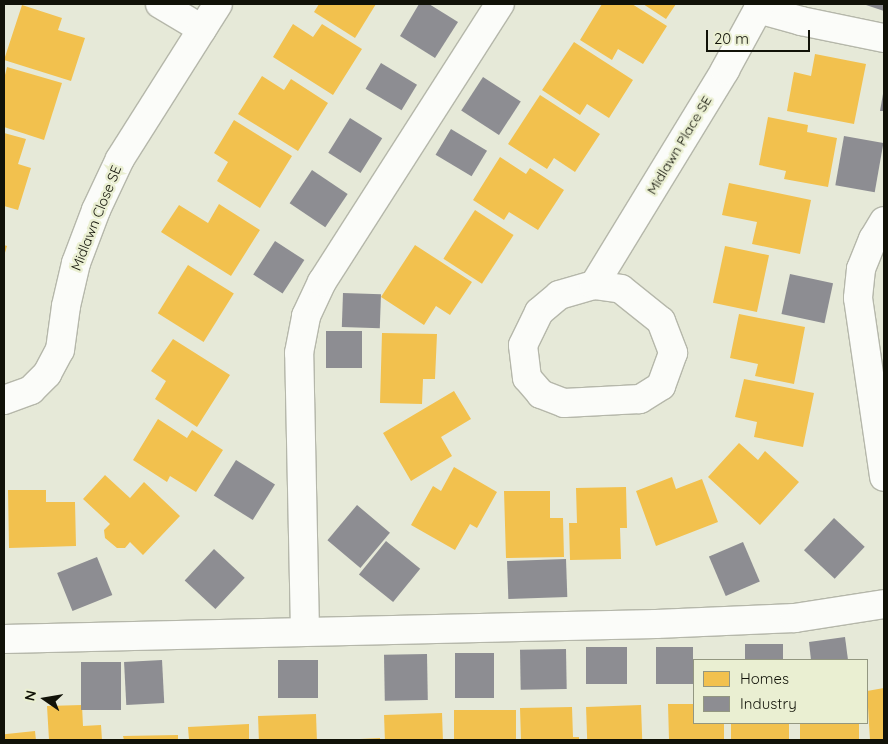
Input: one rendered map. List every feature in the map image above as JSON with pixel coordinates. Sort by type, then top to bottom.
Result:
[{"type":"street","points":[[160,4],[202,29]]},
{"type":"street","name":"Midlawn Close SE","points":[[4,400],[30,390],[47,374],[60,350],[66,306],[76,263],[96,210],[120,159],[218,4]]},
{"type":"street","points":[[305,631],[299,354],[306,316],[322,282],[500,4]]},
{"type":"street","points":[[759,6],[801,21],[884,38]]},
{"type":"street","name":"Midlawn Place SE","points":[[594,285],[725,70],[759,6]]},
{"type":"street","points":[[884,221],[872,239],[861,269],[858,298],[884,477]]},
{"type":"street","points":[[594,285],[621,289],[661,321],[673,353],[661,386],[640,399],[564,403],[541,394],[527,378],[524,345],[539,312],[559,295],[594,285]]},
{"type":"street","points":[[4,639],[656,624],[794,618],[884,604]]},
{"type":"building: Homes","points":[[319,4],[376,4],[355,38],[314,12]]},
{"type":"building: Homes","points":[[602,4],[632,4],[667,26],[643,64],[618,49],[612,60],[580,40]]},
{"type":"building: Homes","points":[[643,4],[676,4],[666,19]]},
{"type":"building: Homes","points":[[22,5],[62,18],[58,30],[85,38],[71,81],[4,60]]},
{"type":"building: Homes","points":[[293,24],[313,37],[322,24],[362,49],[333,95],[273,57]]},
{"type":"building: Homes","points":[[574,42],[633,80],[609,118],[587,104],[580,115],[542,90]]},
{"type":"building: Homes","points":[[815,54],[866,64],[854,124],[787,111],[794,72],[811,76]]},
{"type":"building: Homes","points":[[7,67],[62,83],[44,140],[4,127],[4,79]]},
{"type":"building: Homes","points":[[262,76],[284,90],[291,79],[328,103],[298,151],[238,114]]},
{"type":"building: Homes","points":[[540,95],[600,134],[575,172],[554,158],[547,169],[508,144]]},
{"type":"building: Homes","points":[[768,117],[808,125],[807,132],[837,138],[828,187],[784,179],[786,171],[759,165]]},
{"type":"building: Homes","points":[[234,120],[292,156],[260,208],[217,181],[228,162],[214,153]]},
{"type":"building: Homes","points":[[4,133],[26,139],[18,164],[31,168],[18,210],[4,206]]},
{"type":"building: Homes","points":[[500,157],[526,174],[530,168],[564,190],[538,230],[509,212],[504,220],[473,200]]},
{"type":"building: Homes","points":[[729,183],[811,200],[800,254],[752,244],[757,222],[722,215]]},
{"type":"building: Homes","points":[[219,204],[260,230],[231,276],[161,232],[179,205],[208,223]]},
{"type":"building: Homes","points":[[475,210],[514,235],[482,284],[443,259]]},
{"type":"building: Homes","points":[[4,245],[7,246],[4,256]]},
{"type":"building: Homes","points":[[415,245],[472,282],[450,315],[436,306],[424,325],[381,297]]},
{"type":"building: Homes","points":[[725,246],[769,255],[757,312],[713,303]]},
{"type":"building: Homes","points":[[188,265],[234,294],[204,342],[158,313]]},
{"type":"building: Homes","points":[[739,314],[805,327],[794,384],[755,376],[758,364],[730,358]]},
{"type":"building: Homes","points":[[382,333],[437,334],[435,379],[423,379],[422,404],[380,403]]},
{"type":"building: Homes","points":[[173,339],[230,375],[197,427],[155,399],[166,381],[151,371]]},
{"type":"building: Homes","points":[[744,379],[814,393],[803,447],[754,437],[757,422],[735,417]]},
{"type":"building: Homes","points":[[454,391],[471,419],[441,437],[452,456],[411,481],[383,433]]},
{"type":"building: Homes","points":[[158,419],[187,438],[192,430],[223,450],[196,492],[170,476],[167,482],[133,460]]},
{"type":"building: Homes","points":[[739,443],[758,460],[765,451],[799,482],[760,525],[708,477]]},
{"type":"building: Homes","points":[[454,467],[497,492],[477,528],[470,524],[455,550],[411,525],[433,486],[441,491]]},
{"type":"building: Homes","points":[[105,475],[130,498],[144,482],[180,516],[143,555],[130,542],[125,548],[117,548],[105,538],[104,530],[110,524],[83,499]]},
{"type":"building: Homes","points":[[672,477],[676,489],[702,479],[718,522],[656,546],[636,491]]},
{"type":"building: Homes","points":[[626,487],[627,528],[620,528],[621,559],[570,560],[569,523],[577,523],[576,488]]},
{"type":"building: Homes","points":[[8,490],[46,490],[46,502],[75,502],[76,546],[9,548]]},
{"type":"building: Homes","points":[[504,491],[550,491],[550,518],[563,518],[564,557],[506,558]]},
{"type":"building: Homes","points":[[884,688],[884,740],[870,740],[868,691]]},
{"type":"building: Homes","points":[[668,704],[693,704],[693,724],[724,724],[724,740],[669,740]]},
{"type":"building: Homes","points":[[82,705],[83,726],[101,725],[102,740],[49,740],[47,706]]},
{"type":"building: Homes","points":[[641,705],[642,740],[587,740],[586,707]]},
{"type":"building: Homes","points":[[572,707],[573,737],[579,737],[579,740],[521,740],[520,708]]},
{"type":"building: Homes","points":[[454,710],[516,710],[516,740],[454,740]]},
{"type":"building: Homes","points":[[442,713],[443,740],[385,740],[384,715]]},
{"type":"building: Homes","points":[[316,714],[317,740],[259,740],[258,716]]},
{"type":"building: Homes","points":[[249,724],[249,740],[189,740],[188,727]]},
{"type":"building: Homes","points":[[731,724],[789,724],[789,740],[731,740]]},
{"type":"building: Homes","points":[[800,724],[859,724],[859,740],[800,740]]},
{"type":"building: Homes","points":[[35,731],[36,740],[5,740],[4,734]]},
{"type":"building: Homes","points":[[178,735],[178,740],[124,740],[123,736]]},
{"type":"building: Homes","points":[[380,738],[380,740],[360,740],[360,739]]},
{"type":"building: Industry","points":[[419,4],[429,4],[458,22],[435,58],[400,36]]},
{"type":"building: Industry","points":[[863,4],[884,4],[884,11]]},
{"type":"building: Industry","points":[[381,63],[417,85],[402,110],[366,89]]},
{"type":"building: Industry","points":[[483,77],[521,102],[499,135],[461,111]]},
{"type":"building: Industry","points":[[883,94],[884,111],[880,111]]},
{"type":"building: Industry","points":[[350,118],[382,138],[360,173],[328,153]]},
{"type":"building: Industry","points":[[451,129],[487,151],[472,176],[436,155]]},
{"type":"building: Industry","points":[[844,136],[883,143],[875,192],[835,185]]},
{"type":"building: Industry","points":[[312,170],[348,194],[325,227],[290,203]]},
{"type":"building: Industry","points":[[275,241],[304,260],[283,294],[253,275]]},
{"type":"building: Industry","points":[[790,274],[833,283],[825,323],[781,314]]},
{"type":"building: Industry","points":[[343,293],[381,294],[380,328],[342,327]]},
{"type":"building: Industry","points":[[326,331],[362,331],[362,368],[326,368]]},
{"type":"building: Industry","points":[[236,460],[275,484],[253,520],[214,496]]},
{"type":"building: Industry","points":[[357,505],[390,533],[360,568],[327,540]]},
{"type":"building: Industry","points":[[834,518],[865,547],[835,579],[804,550]]},
{"type":"building: Industry","points":[[386,541],[420,569],[393,602],[359,574]]},
{"type":"building: Industry","points":[[743,542],[760,582],[726,596],[709,556]]},
{"type":"building: Industry","points":[[214,549],[245,578],[215,609],[185,580]]},
{"type":"building: Industry","points":[[97,557],[112,595],[72,611],[57,573]]},
{"type":"building: Industry","points":[[566,559],[567,597],[508,599],[507,561]]},
{"type":"building: Industry","points":[[845,637],[848,659],[811,659],[809,642]]},
{"type":"building: Industry","points":[[745,644],[783,644],[783,659],[745,659]]},
{"type":"building: Industry","points":[[586,647],[627,647],[627,684],[586,684]]},
{"type":"building: Industry","points":[[656,647],[693,647],[693,684],[656,684]]},
{"type":"building: Industry","points":[[566,649],[567,689],[521,690],[520,650]]},
{"type":"building: Industry","points":[[455,653],[494,653],[494,698],[455,698]]},
{"type":"building: Industry","points":[[427,654],[428,700],[385,701],[384,655]]},
{"type":"building: Industry","points":[[162,660],[164,703],[126,705],[124,662]]},
{"type":"building: Industry","points":[[278,660],[318,660],[318,698],[278,698]]},
{"type":"building: Industry","points":[[81,662],[121,662],[121,710],[81,710]]}]
